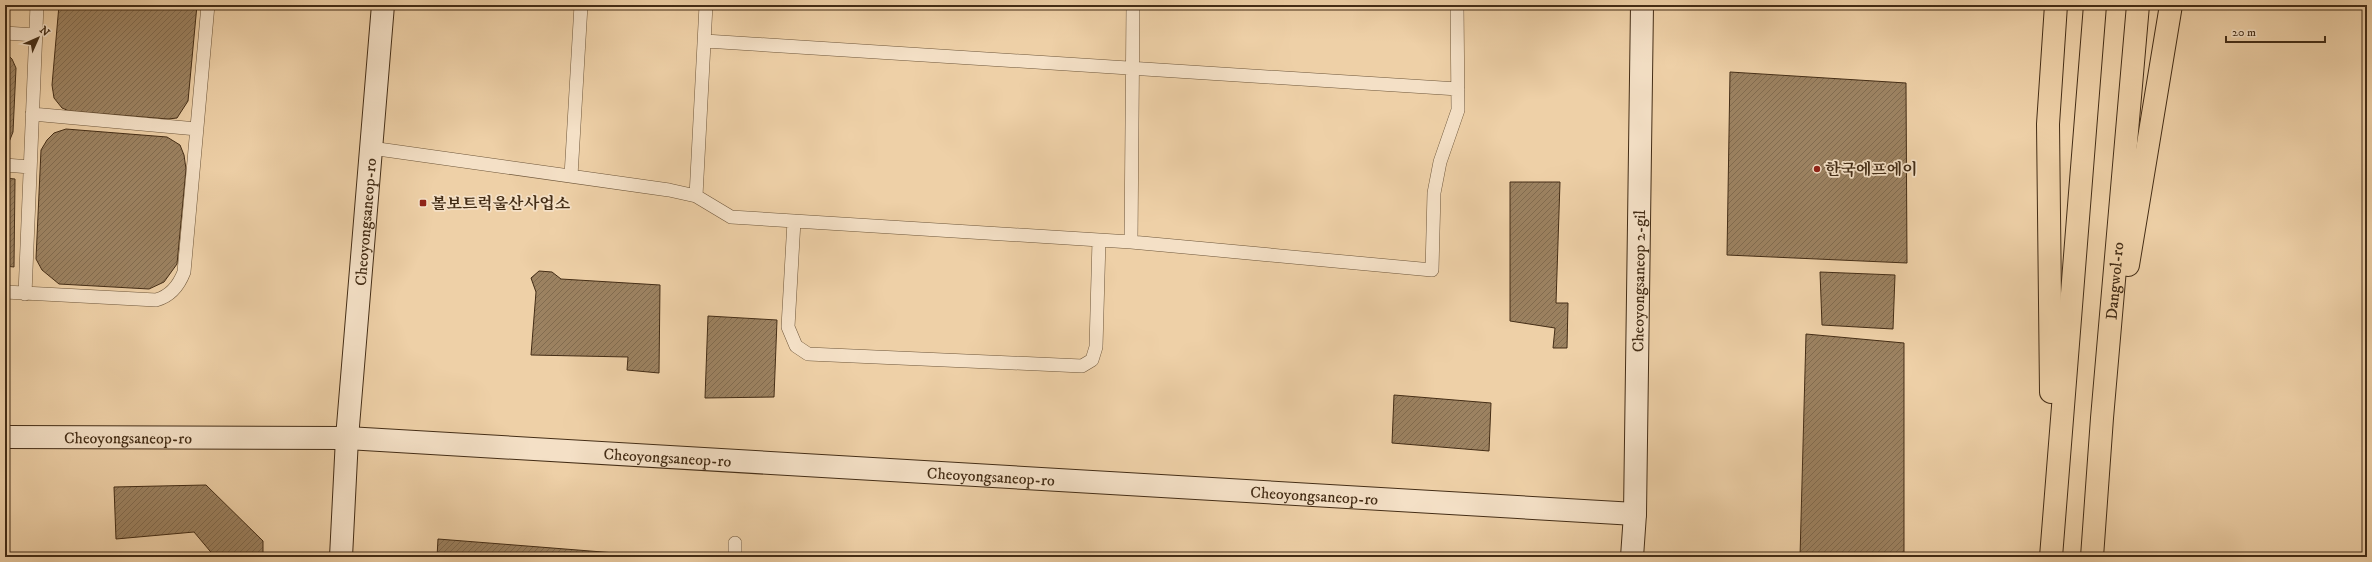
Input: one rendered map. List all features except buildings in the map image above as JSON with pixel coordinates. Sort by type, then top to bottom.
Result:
[{"type":"highway","points":[[2053,530],[2048,124],[2056,5]]},
{"type":"highway","points":[[2051,557],[2095,5]]},
{"type":"highway","name":"Dangwol-ro","points":[[2092,557],[2102,418],[2138,5]]},
{"type":"highway","points":[[2102,418],[2171,5]]},
{"type":"street","name":"Cheoyongsaneop-ro","points":[[341,557],[347,438],[383,5]]},
{"type":"street","name":"Cheoyongsaneop 2-gil","points":[[1632,557],[1635,514],[1642,5]]},
{"type":"street","name":"Cheoyongsaneop-ro","points":[[5,437],[347,438],[1635,514]]},
{"type":"lane","points":[[25,294],[37,5]]},
{"type":"lane","points":[[5,292],[156,300],[170,293],[180,281],[184,272],[208,5]]},
{"type":"lane","points":[[571,176],[581,5]]},
{"type":"lane","points":[[696,196],[706,5]]},
{"type":"lane","points":[[1131,242],[1134,5]]},
{"type":"lane","points":[[371,148],[669,190],[696,196],[731,216],[1131,242],[1432,270],[1434,193],[1440,162],[1458,110],[1457,5]]},
{"type":"lane","points":[[5,33],[35,35]]},
{"type":"lane","points":[[705,41],[1458,89]]},
{"type":"lane","points":[[32,114],[197,129]]},
{"type":"lane","points":[[5,165],[30,167]]},
{"type":"lane","points":[[794,221],[788,327],[796,346],[808,354],[1082,366],[1092,360],[1096,346],[1099,240]]},
{"type":"lane","points":[[735,557],[736,543]]},
{"type":"place","name":"한국에프에이","points":[[1817,169]]},
{"type":"place","name":"볼보트럭울산사업소","points":[[423,203]]}]
